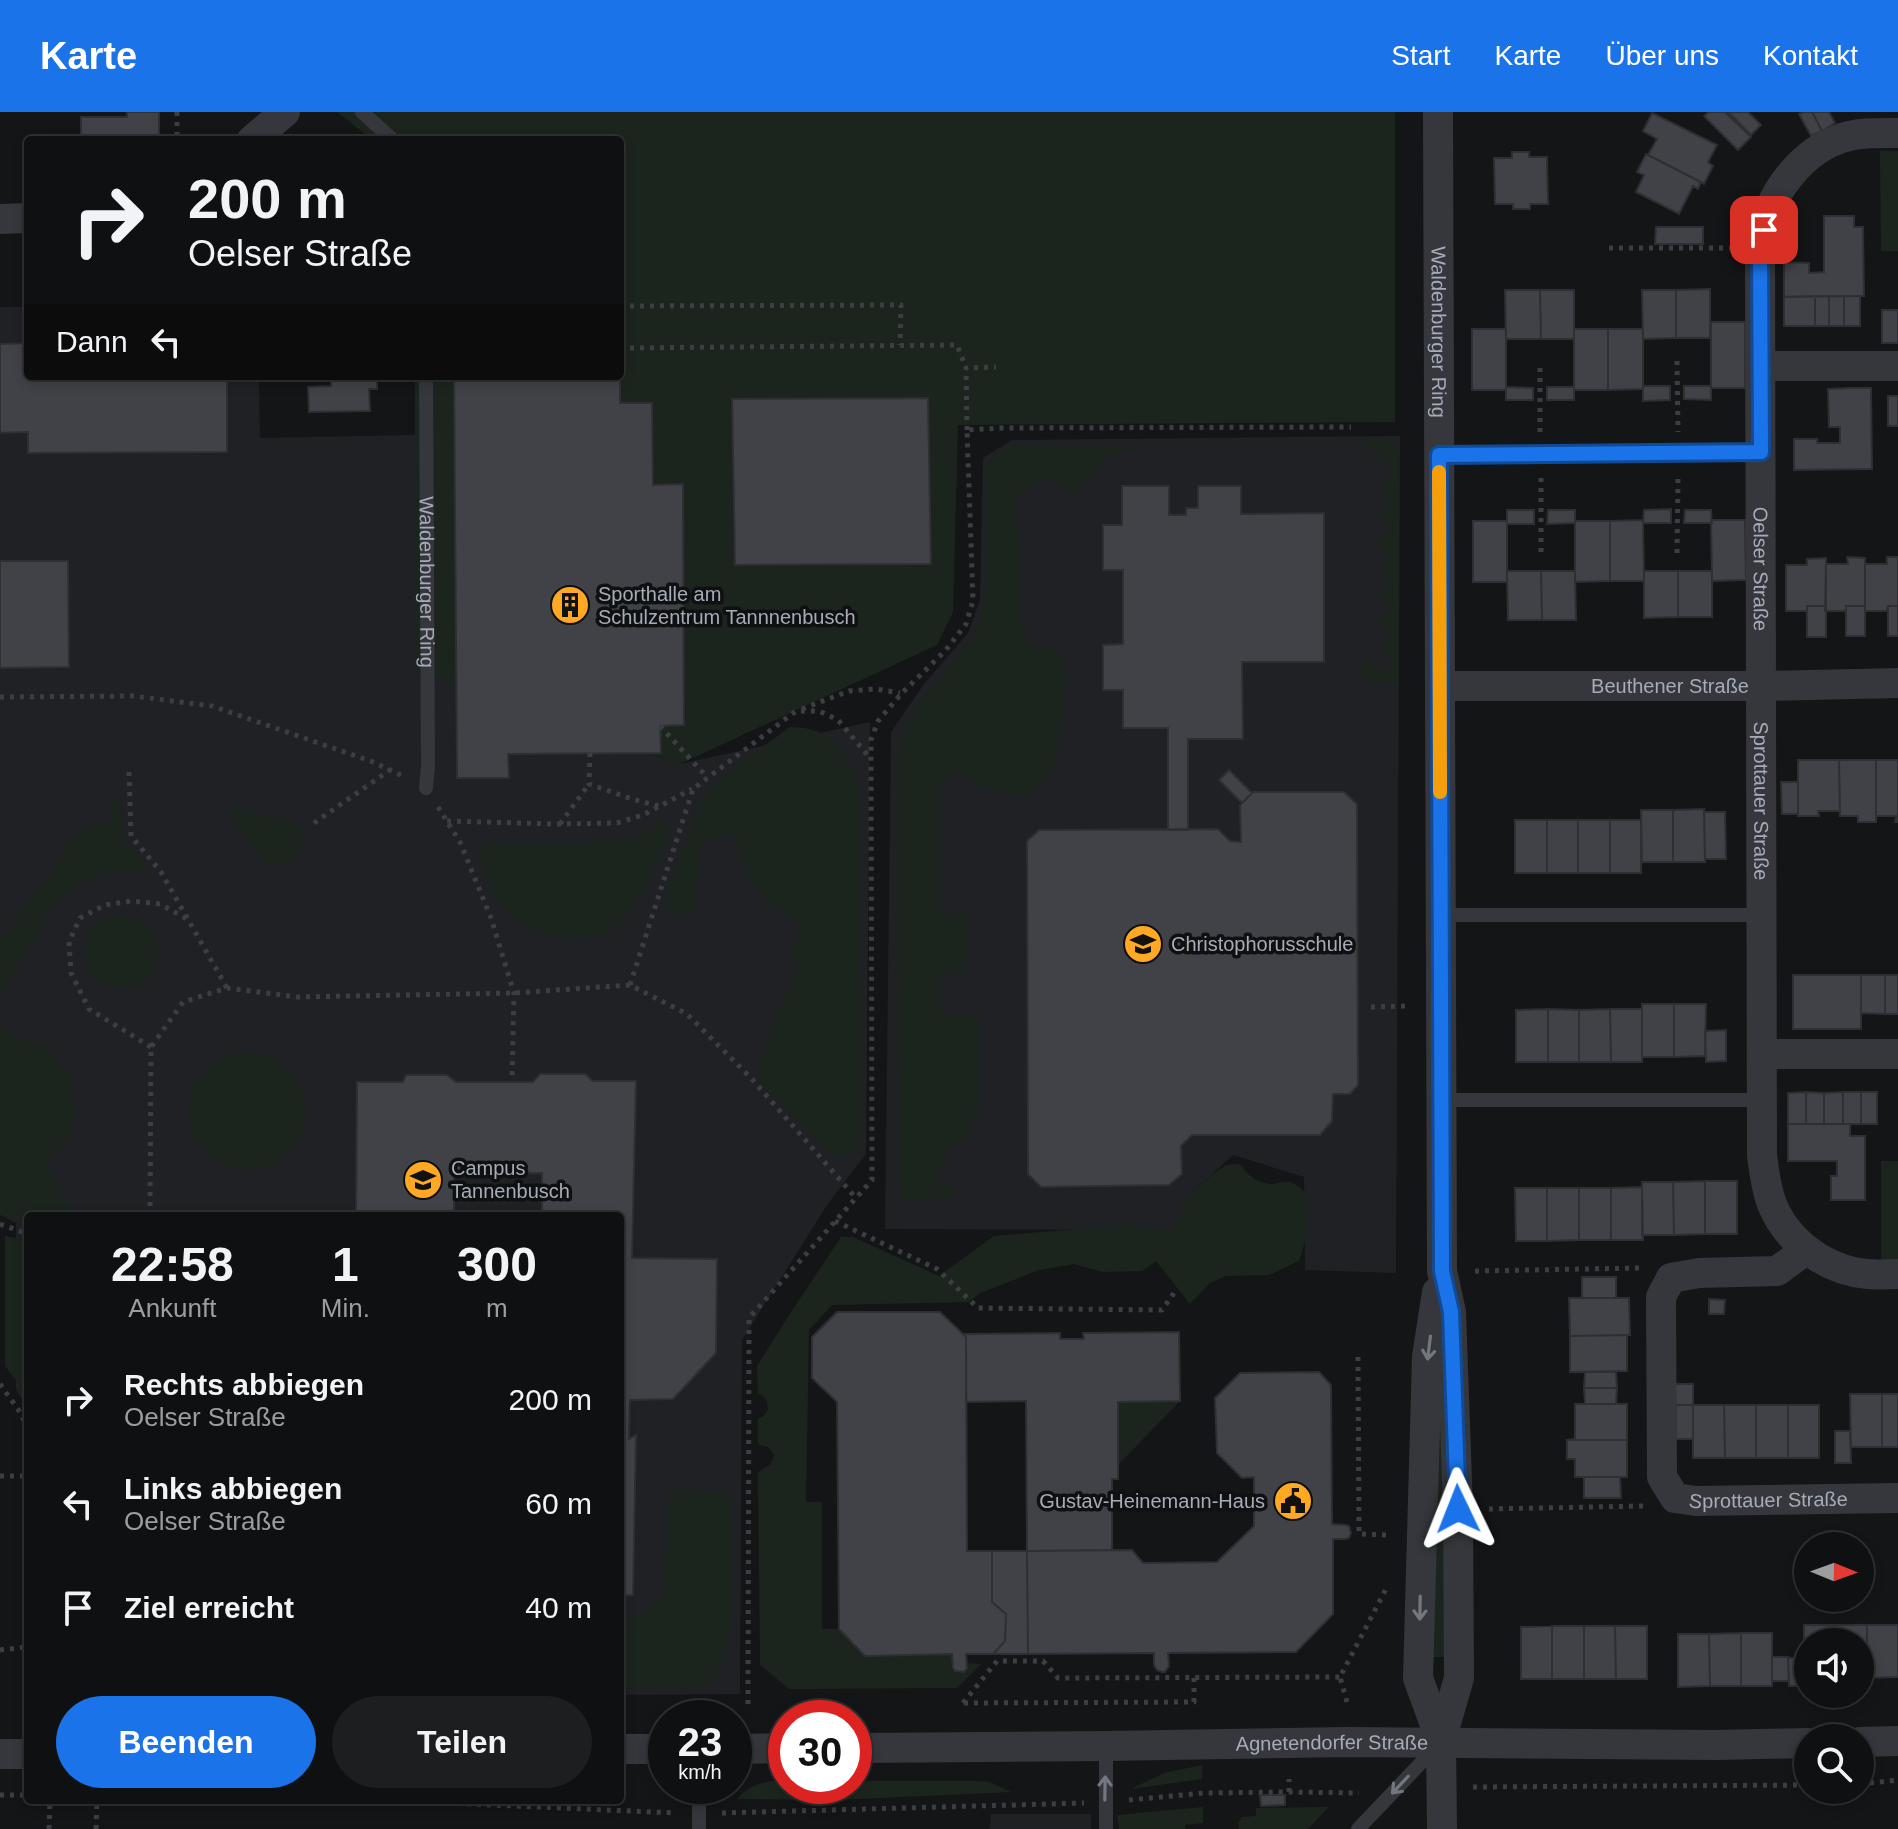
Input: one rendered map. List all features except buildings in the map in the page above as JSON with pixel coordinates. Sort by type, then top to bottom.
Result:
[{"type":"street","points":[[257,136],[285,112]]},
{"type":"street","name":"Waldenburger Ring","points":[[1438,112],[1442,1271],[1451,1312],[1458,1509],[1459,1678],[1441,1741]]},
{"type":"street","name":"Oelser Straße","points":[[1762,686],[1760,248],[1769,212],[1783,185],[1818,149],[1843,137],[1898,133]]},
{"type":"street","points":[[0,219],[24,218]]},
{"type":"street","points":[[1760,366],[1898,366]]},
{"type":"street","name":"Beuthener Straße","points":[[1440,686],[1898,683]]},
{"type":"street","name":"Sprottauer Straße","points":[[1762,686],[1762,1155],[1771,1203],[1781,1223],[1806,1250],[1830,1264],[1865,1274],[1898,1274]]},
{"type":"street","points":[[1762,1054],[1898,1054]]},
{"type":"street","points":[[1671,1278],[1699,1273],[1777,1271],[1806,1250]]},
{"type":"street","name":"Waldenburger Ring","points":[[1441,1741],[1418,1678],[1427,1357],[1442,1271]]},
{"type":"street","name":"Sprottauer Straße","points":[[1671,1278],[1661,1297],[1662,1477],[1675,1498],[1696,1501],[1898,1498]]},
{"type":"street","points":[[1441,1741],[1442,1829]]},
{"type":"street","name":"Agnetendorfer Straße","points":[[872,1748],[1441,1741],[1794,1743]]},
{"type":"street","points":[[1874,1742],[1898,1741]]},
{"type":"street","points":[[624,1749],[648,1749]]},
{"type":"street","points":[[0,1754],[24,1754]]},
{"type":"lane","points":[[362,112],[389,136]]},
{"type":"lane","name":"Waldenburger Ring","points":[[426,380],[426,788]]},
{"type":"lane","points":[[1439,455],[1761,452]]},
{"type":"lane","points":[[1441,915],[1762,915]]},
{"type":"lane","points":[[1442,1100],[1763,1100]]},
{"type":"lane","points":[[1358,1829],[1441,1741]]},
{"type":"lane","points":[[1106,1746],[1111,1802],[1106,1829]]},
{"type":"lane","points":[[699,1804],[699,1829]]},
{"type":"path","points":[[177,112],[177,136]]},
{"type":"path","points":[[1609,248],[1760,248]]},
{"type":"path","points":[[624,306],[901,305],[900,345]]},
{"type":"path","points":[[624,348],[957,345],[966,368],[973,601],[966,624],[945,651],[878,721],[871,740],[872,1180],[749,1318],[748,1700]]},
{"type":"path","points":[[1677,361],[1677,553]]},
{"type":"path","points":[[1540,362],[1541,553]]},
{"type":"path","points":[[966,368],[996,367]]},
{"type":"path","points":[[967,430],[1351,427]]},
{"type":"path","points":[[447,821],[617,823],[643,815],[693,789],[796,711],[849,691],[876,689],[901,694]]},
{"type":"path","points":[[0,697],[133,696],[212,706],[321,743],[426,788],[460,842],[491,918],[514,993],[512,1080]]},
{"type":"path","points":[[796,711],[819,711],[838,720],[871,759]]},
{"type":"path","points":[[660,726],[707,777]]},
{"type":"path","points":[[560,824],[589,784],[590,753]]},
{"type":"path","points":[[314,823],[390,770]]},
{"type":"path","points":[[129,772],[131,836],[161,872],[227,988]]},
{"type":"path","points":[[589,784],[660,806]]},
{"type":"path","points":[[630,985],[693,789]]},
{"type":"path","points":[[151,1047],[89,1009],[71,973],[69,942],[80,918],[105,905],[131,901],[160,904],[189,920]]},
{"type":"path","points":[[150,1212],[151,1047],[183,1002],[227,988],[297,997],[514,993],[630,985],[687,1014],[751,1078],[856,1198]]},
{"type":"path","points":[[835,1221],[937,1269],[978,1308],[1162,1310],[1174,1293]]},
{"type":"path","points":[[0,1224],[24,1233]]},
{"type":"path","points":[[1442,1271],[1643,1268],[1671,1278]]},
{"type":"path","points":[[1358,1357],[1359,1534],[1387,1535]]},
{"type":"path","points":[[0,1384],[24,1418]]},
{"type":"path","points":[[0,1476],[24,1476]]},
{"type":"path","points":[[1458,1509],[1644,1506],[1675,1498]]},
{"type":"path","points":[[1347,1702],[1340,1677],[1387,1586]]},
{"type":"path","points":[[0,1650],[24,1648]]},
{"type":"path","points":[[1194,1677],[1194,1702],[963,1703],[997,1661],[1043,1661],[1058,1678],[1194,1677],[1340,1677]]},
{"type":"path","points":[[1021,1805],[1111,1802],[1204,1793],[1289,1792],[1289,1779]]},
{"type":"path","points":[[1874,1783],[1898,1780]]},
{"type":"path","points":[[1441,1787],[1794,1785]]},
{"type":"path","points":[[0,1795],[24,1795]]},
{"type":"path","points":[[49,1829],[50,1804]]},
{"type":"path","points":[[96,1829],[97,1804]]},
{"type":"shaded area","points":[[337,112],[1395,112],[1395,422],[958,425],[953,612],[937,645],[680,764],[415,670],[415,380],[624,380],[624,136],[368,136]]},
{"type":"shaded area","points":[[1880,151],[1898,151],[1898,251],[1881,251]]},
{"type":"shaded area","name":"Campus Tannenbusch","points":[[0,307],[24,307],[24,380],[259,380],[260,438],[415,435],[415,670],[680,764],[870,722],[866,1154],[827,1205],[742,1340],[740,1694],[624,1695],[624,1212],[24,1212],[24,1403],[16,1390],[16,1223],[0,1215]]},
{"type":"shaded area","name":"Christophorusschule","points":[[1400,436],[1396,1273],[1305,1270],[1304,1177],[1233,1155],[1194,1191],[1178,1214],[1173,1230],[885,1229],[891,732],[924,684],[968,633],[980,600],[983,458],[1012,440]]},
{"type":"shaded area","points":[[1361,438],[1398,439],[1398,682],[1363,683],[1364,661],[1382,674],[1394,659],[1382,646],[1393,634],[1380,620],[1393,607],[1379,593],[1390,581],[1378,568],[1390,555],[1378,541],[1391,529],[1378,515],[1391,502],[1379,489],[1394,474]]},
{"type":"shaded area","points":[[1010,444],[1147,447],[1107,455],[1074,496],[1053,479],[1032,482],[1019,494],[1012,514],[1019,531],[1020,614],[1030,648],[1052,647],[1067,664],[1061,729],[1053,768],[1031,793],[1006,795],[974,785],[958,768],[942,782],[942,913],[967,915],[965,972],[942,973],[941,1016],[980,1015],[979,1108],[968,1141],[953,1142],[938,1177],[962,1197],[899,1200],[897,746],[920,700],[947,674],[977,628],[986,591],[985,470],[996,453]]},
{"type":"shaded area","points":[[790,727],[817,731],[836,743],[860,786],[861,1139],[857,1149],[844,1157],[828,1154],[757,1078],[757,1064],[799,963],[789,955],[801,922],[765,902],[750,879],[733,834],[703,840],[692,915],[680,916],[666,900],[666,892],[707,788]]},
{"type":"shaded area","points":[[112,796],[122,809],[123,836],[152,872],[106,872],[57,901],[0,995],[0,934],[4,936],[74,838],[91,826],[111,822]]},
{"type":"shaded area","points":[[235,807],[297,826],[304,832],[299,850],[283,862],[264,863],[251,848],[228,808]]},
{"type":"shaded area","points":[[660,822],[666,825],[669,832],[637,902],[611,931],[588,937],[551,936],[517,920],[496,898],[479,851],[489,842],[554,844],[623,841]]},
{"type":"shaded area","points":[[122,915],[143,921],[153,931],[159,952],[153,973],[143,983],[122,989],[101,983],[91,973],[85,952],[91,931],[101,921]]},
{"type":"shaded area","points":[[0,1026],[17,1037],[47,1047],[69,1075],[76,1110],[69,1139],[46,1163],[74,1212],[24,1212],[24,1220],[0,1214]]},
{"type":"shaded area","points":[[247,1052],[280,1062],[296,1078],[306,1111],[296,1144],[280,1160],[247,1170],[214,1160],[198,1144],[188,1111],[198,1078],[214,1062]]},
{"type":"shaded area","points":[[1881,1161],[1898,1161],[1898,1260],[1881,1260]]},
{"type":"shaded area","points":[[1240,1164],[1257,1180],[1271,1184],[1289,1182],[1306,1195],[1309,1205],[1308,1229],[1299,1261],[1269,1275],[1226,1276],[1210,1283],[1190,1304],[1156,1261],[1142,1271],[1103,1272],[1074,1264],[1039,1270],[980,1293],[969,1302],[832,1305],[809,1330],[806,1502],[822,1502],[822,1629],[839,1629],[865,1656],[952,1654],[953,1668],[959,1673],[964,1672],[967,1663],[981,1664],[957,1688],[789,1689],[760,1665],[758,1472],[771,1464],[774,1455],[768,1447],[758,1444],[758,1419],[768,1409],[767,1401],[758,1394],[757,1366],[841,1237],[853,1237],[939,1276],[994,1236],[1126,1225],[1172,1230],[1178,1214],[1194,1191],[1226,1165]]},
{"type":"shaded area","points":[[5,1236],[24,1240],[24,1391],[5,1366]]},
{"type":"shaded area","points":[[1441,1338],[1445,1657],[1432,1657]]},
{"type":"shaded area","points":[[1180,1401],[1118,1465],[1118,1402]]},
{"type":"shaded area","points":[[669,1489],[732,1492],[731,1618],[719,1674],[707,1686],[624,1688],[624,1618],[648,1612],[665,1587]]},
{"type":"shaded area","points":[[1202,1765],[1202,1779],[1131,1789],[1164,1773]]},
{"type":"shaded area","points":[[872,1781],[990,1782],[1011,1792],[872,1798]]},
{"type":"shaded area","points":[[768,1782],[768,1799],[752,1799],[752,1788]]},
{"type":"shaded area","points":[[1203,1807],[1203,1823],[1185,1825],[1185,1829],[1119,1829],[1117,1815]]},
{"type":"shaded area","points":[[1329,1807],[1308,1829],[1239,1829],[1238,1823],[1242,1817],[1256,1816],[1256,1808]]},
{"type":"shaded area","points":[[991,1814],[1091,1814],[1091,1829],[990,1829]]},
{"type":"slow traffic","points":[[1439,472],[1440,792]]},
{"type":"place","name":"Sporthalle am Schulzentrum Tannnenbusch","points":[[570,605]]},
{"type":"place","name":"Christophorusschule","points":[[1143,944]]},
{"type":"place","name":"Campus Tannenbusch","points":[[423,1180]]},
{"type":"place","name":"Gustav-Heinemann-Haus","points":[[1293,1501]]},
{"type":"route","points":[[1458,1509],[1451,1312],[1442,1271],[1439,455],[1761,452],[1760,248],[1764,230]]}]
